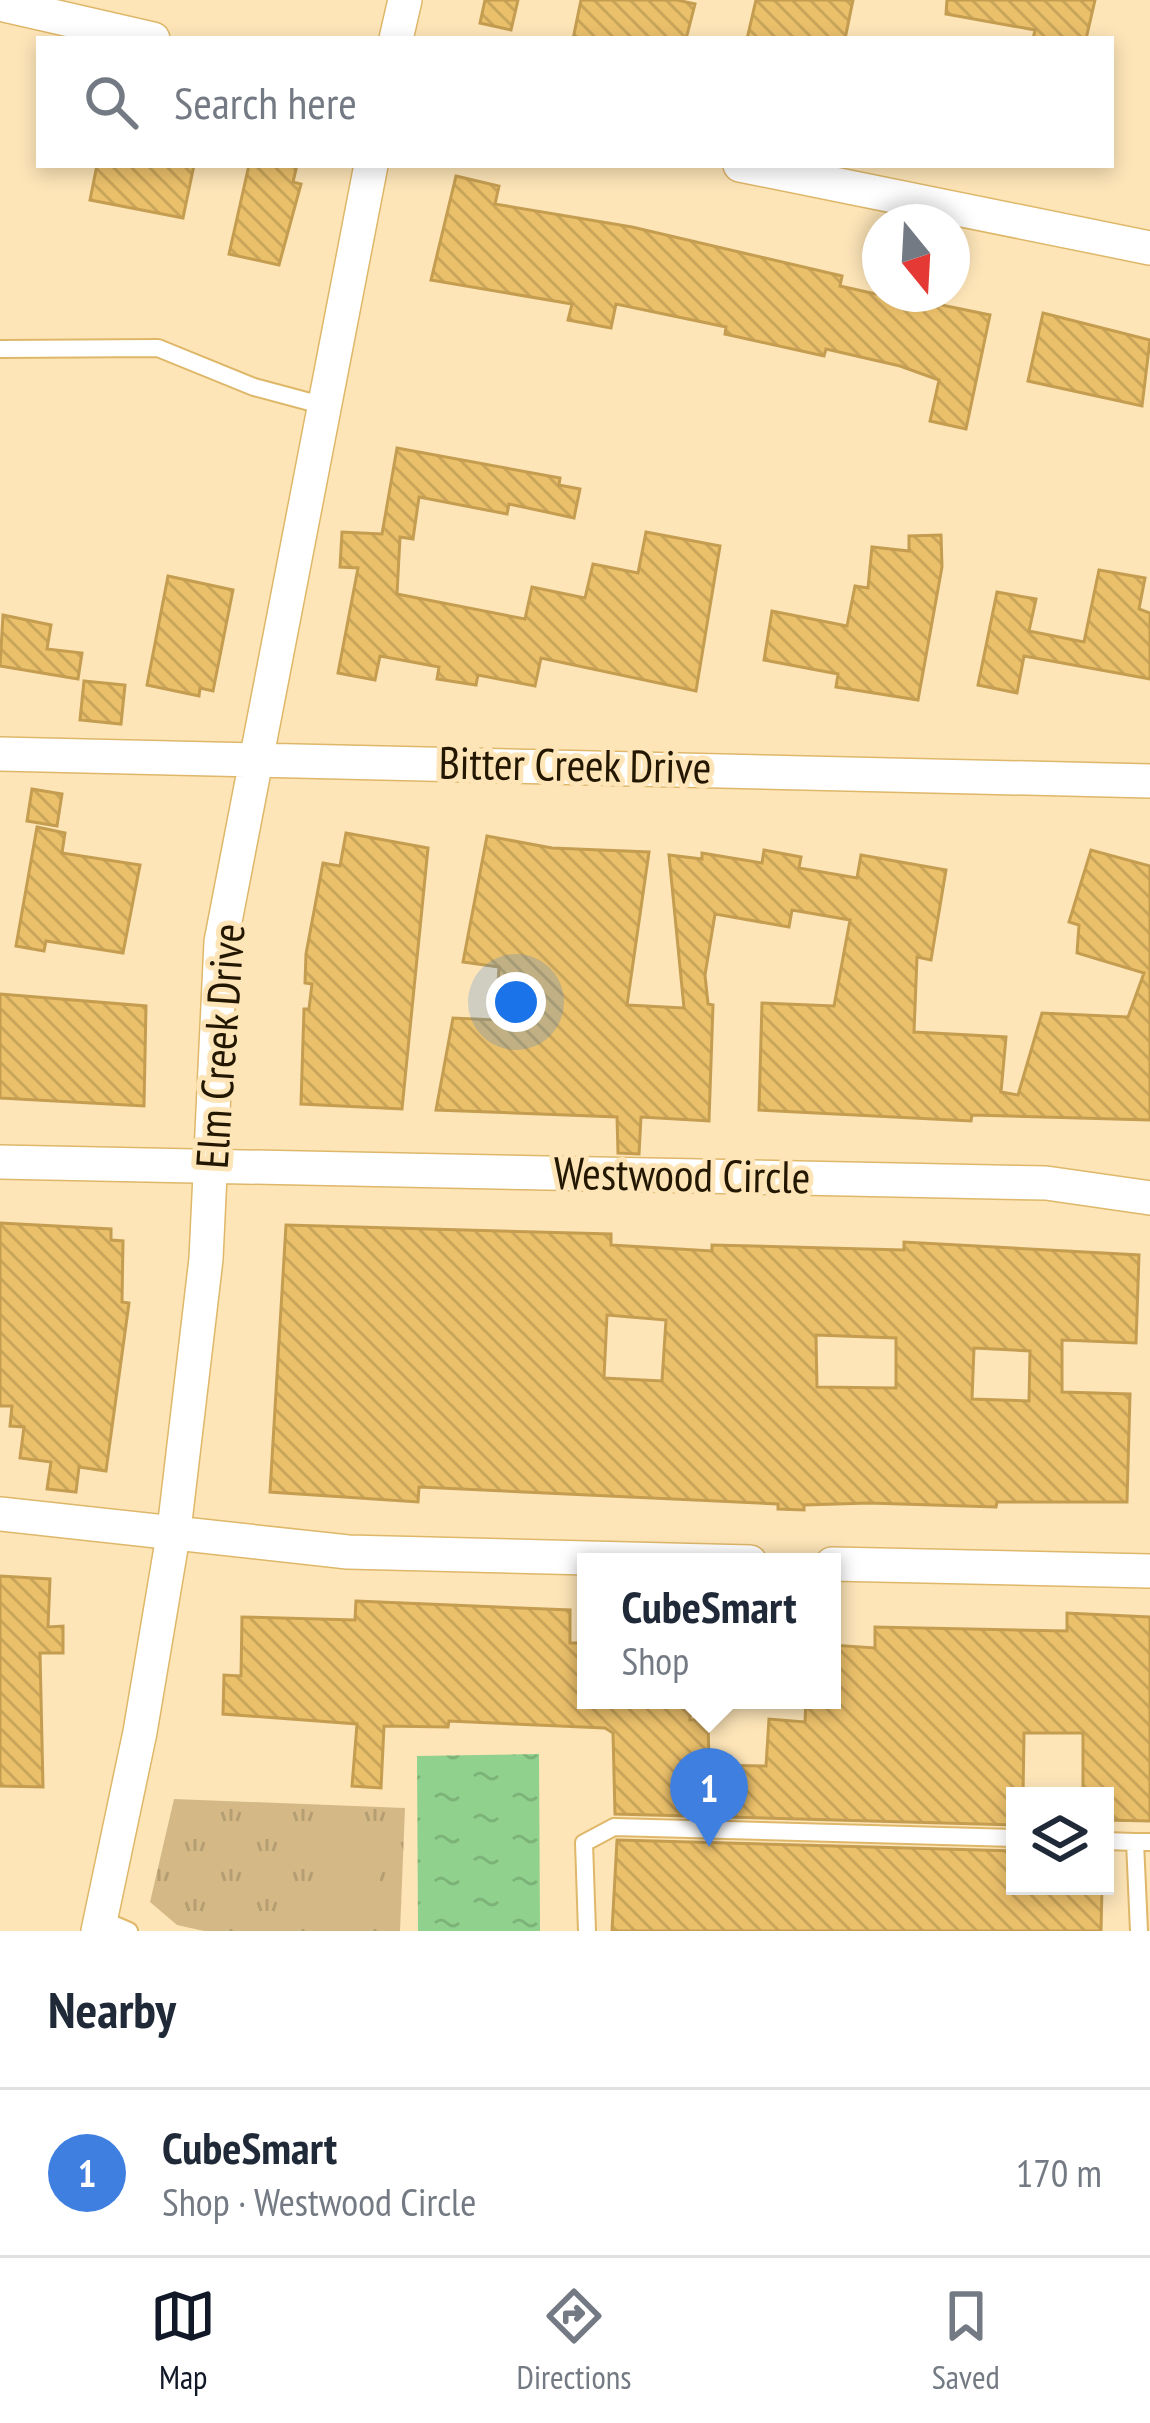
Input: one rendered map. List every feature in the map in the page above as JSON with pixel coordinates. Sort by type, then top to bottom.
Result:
[{"type":"street","points":[[397,36],[405,0]]},
{"type":"street","points":[[0,4],[140,36]]},
{"type":"street","name":"Elm Creek Drive","points":[[110,1927],[174,1530],[212,1165],[213,1024],[221,942],[369,168]]},
{"type":"street","points":[[755,168],[1150,248]]},
{"type":"street","name":"Bitter Creek Drive","points":[[0,754],[1150,781]]},
{"type":"street","name":"Westwood Circle","points":[[0,1162],[1046,1183],[1150,1198]]},
{"type":"street","points":[[0,1514],[348,1552],[577,1558]]},
{"type":"street","points":[[841,1564],[1150,1571]]},
{"type":"lane","points":[[0,349],[158,348],[254,387],[326,406]]},
{"type":"lane","points":[[587,1931],[584,1843],[614,1827],[1006,1838]]},
{"type":"lane","points":[[1138,1931],[1142,1842]]},
{"type":"green space","points":[[174,1799],[405,1808],[400,1931],[204,1931],[177,1925],[150,1902]]},
{"type":"green space","points":[[328,1819],[388,1833],[366,1924],[306,1910]]},
{"type":"water","points":[[539,1754],[540,1931],[418,1931],[417,1756]]},
{"type":"building","points":[[485,0],[518,0],[511,30],[480,23]]},
{"type":"building","points":[[581,0],[695,4],[687,36],[574,36]]},
{"type":"building","points":[[756,0],[853,0],[846,36],[748,36]]},
{"type":"building","points":[[947,0],[1095,0],[1087,36],[1034,36],[1035,30],[946,14]]},
{"type":"building","points":[[96,168],[193,168],[183,218],[90,200]]},
{"type":"building","points":[[248,168],[296,168],[293,182],[301,184],[279,265],[229,254]]},
{"type":"building","points":[[456,176],[499,186],[495,204],[632,227],[842,276],[840,286],[862,291],[862,312],[970,311],[990,315],[966,429],[930,421],[939,380],[900,366],[826,349],[824,356],[725,334],[726,327],[616,304],[611,328],[568,320],[572,304],[431,280]]},
{"type":"building","points":[[1043,313],[1150,340],[1142,406],[1028,381]]},
{"type":"building","points":[[397,448],[560,478],[559,485],[580,489],[574,518],[509,504],[507,514],[419,497],[413,539],[400,537],[397,594],[525,619],[532,587],[585,598],[593,564],[638,573],[646,532],[720,546],[696,691],[541,658],[535,686],[478,675],[476,685],[437,679],[439,667],[380,656],[375,680],[338,673],[358,568],[340,567],[342,532],[382,534]]},
{"type":"building","points":[[941,535],[942,567],[918,700],[836,687],[838,674],[764,660],[772,611],[847,626],[855,586],[868,588],[872,547],[909,551],[909,536]]},
{"type":"building","points":[[1099,570],[1145,578],[1139,609],[1150,613],[1150,679],[1024,656],[1017,693],[978,685],[997,592],[1036,599],[1029,631],[1084,642]]},
{"type":"building","points":[[168,576],[233,590],[213,691],[200,688],[199,696],[147,685]]},
{"type":"building","points":[[3,615],[51,625],[47,649],[82,653],[78,679],[0,666]]},
{"type":"building","points":[[84,681],[125,685],[121,724],[80,720]]},
{"type":"building","points":[[32,789],[62,794],[57,826],[27,821]]},
{"type":"building","points":[[37,827],[65,833],[62,853],[140,865],[123,953],[46,941],[44,951],[16,946]]},
{"type":"building","points":[[346,833],[428,848],[402,1109],[301,1104],[304,1009],[309,1009],[312,984],[305,983],[306,954],[323,863],[340,866]]},
{"type":"building","points":[[487,836],[552,848],[649,852],[627,1005],[684,1008],[669,855],[702,859],[702,853],[762,863],[764,850],[801,857],[799,868],[857,878],[861,855],[946,870],[931,960],[917,957],[914,1032],[1006,1037],[1001,1092],[1018,1095],[1042,1013],[1128,1017],[1144,973],[1077,953],[1079,925],[1069,922],[1091,850],[1150,866],[1150,1120],[972,1115],[971,1121],[759,1110],[762,1003],[834,1006],[850,920],[792,910],[789,927],[715,914],[705,975],[708,1004],[713,1005],[709,1121],[641,1117],[639,1154],[618,1153],[617,1117],[436,1110],[453,1018],[496,1020],[499,967],[463,962]]},
{"type":"building","points":[[0,994],[146,1006],[144,1106],[0,1098]]},
{"type":"building","points":[[0,1223],[111,1229],[111,1240],[123,1241],[122,1302],[129,1303],[106,1471],[79,1467],[76,1492],[47,1489],[51,1462],[20,1458],[24,1427],[10,1426],[12,1406],[0,1406]]},
{"type":"building","points":[[286,1225],[611,1234],[611,1245],[712,1251],[712,1245],[904,1250],[904,1242],[1139,1255],[1136,1343],[1062,1340],[1062,1392],[1130,1394],[1127,1502],[997,1502],[996,1507],[869,1503],[804,1505],[804,1510],[778,1509],[778,1504],[419,1487],[418,1502],[270,1492]],"holes":[[[607,1315],[666,1320],[662,1381],[604,1378]],[[816,1335],[896,1338],[896,1388],[817,1387]],[[974,1348],[1030,1351],[1029,1401],[972,1399]]]},
{"type":"building","points":[[0,1576],[50,1579],[48,1627],[63,1626],[63,1653],[40,1653],[43,1787],[0,1786]]},
{"type":"building","points":[[356,1601],[570,1610],[570,1643],[577,1643],[577,1709],[691,1709],[690,1720],[708,1719],[709,1765],[766,1766],[769,1719],[805,1722],[806,1709],[841,1709],[841,1646],[875,1648],[875,1627],[1067,1631],[1067,1613],[1150,1617],[1150,1821],[1114,1820],[1114,1787],[1083,1787],[1083,1733],[1024,1733],[1023,1787],[1006,1787],[1006,1825],[615,1814],[613,1733],[605,1728],[449,1721],[448,1727],[384,1726],[381,1788],[352,1786],[357,1724],[223,1714],[224,1675],[241,1676],[242,1617],[355,1620]]},
{"type":"building","points":[[617,1840],[1006,1851],[1006,1895],[1102,1895],[1101,1931],[612,1931]]},
{"type":"place","name":"CubeSmart","points":[[709,1847]]}]
